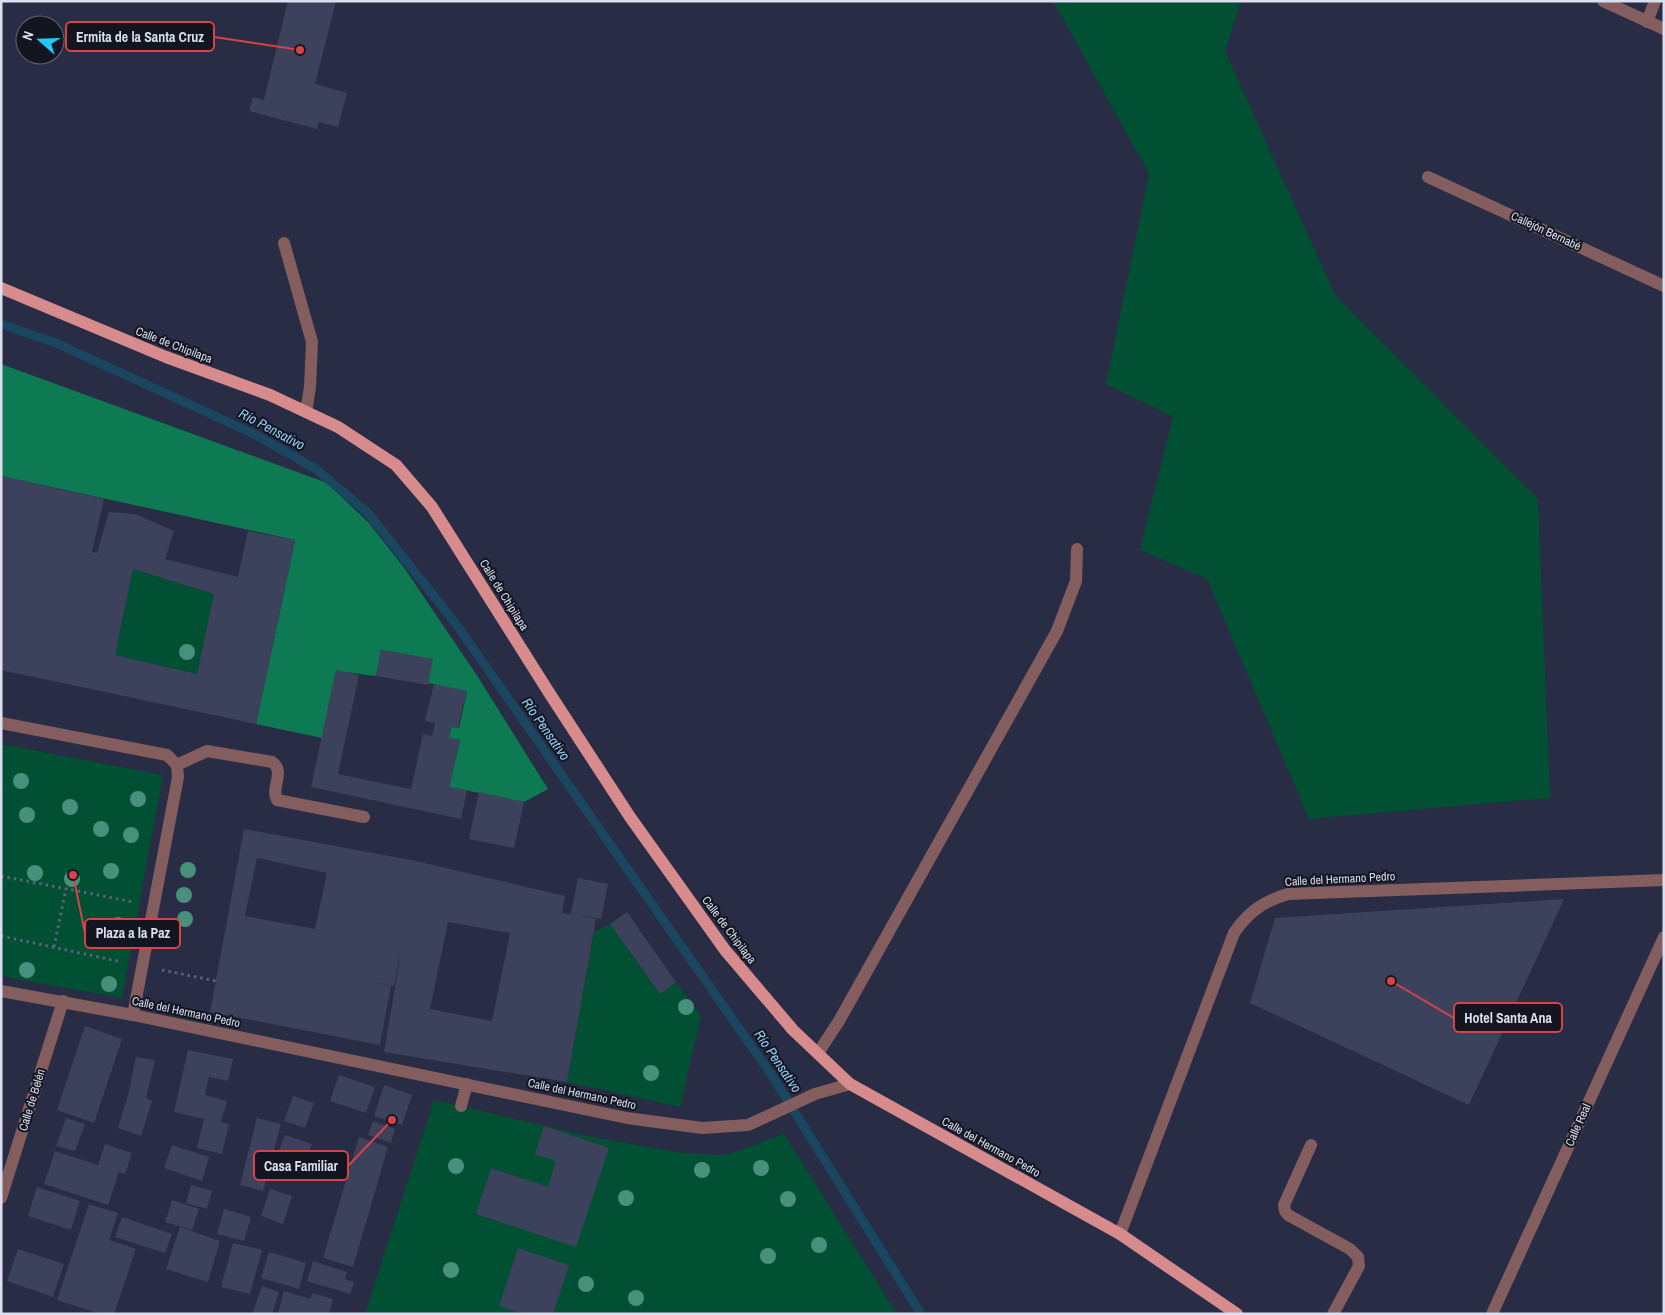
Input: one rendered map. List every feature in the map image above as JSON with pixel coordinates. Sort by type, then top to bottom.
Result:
[{"type":"main road","name":"Calle de Chipilapa","points":[[1,288],[166,357],[270,395],[338,427],[396,465],[432,507],[548,691],[647,840],[725,950],[793,1030],[850,1084]]},
{"type":"main road","name":"Calle del Hermano Pedro","points":[[850,1084],[1120,1234],[1237,1314]]},
{"type":"street","points":[[1603,1],[1664,29]]},
{"type":"street","points":[[1647,22],[1655,1]]},
{"type":"street","name":"Callejón Bernabé","points":[[1428,177],[1664,286]]},
{"type":"street","points":[[284,243],[312,342],[310,387],[306,412]]},
{"type":"street","points":[[818,1054],[840,1021],[1057,631],[1076,581],[1077,549]]},
{"type":"street","points":[[1,723],[168,755],[177,765],[178,777],[133,1015]]},
{"type":"street","points":[[177,765],[207,751],[272,762],[277,768],[278,777],[275,796],[277,800],[364,817]]},
{"type":"street","name":"Calle del Hermano Pedro","points":[[1120,1234],[1234,933],[1244,919],[1257,907],[1271,899],[1288,894],[1664,880]]},
{"type":"street","name":"Calle Real","points":[[1492,1314],[1664,937]]},
{"type":"street","name":"Calle del Hermano Pedro","points":[[1,991],[133,1015],[627,1118],[702,1128],[748,1125],[815,1094],[850,1084]]},
{"type":"street","name":"Calle de Belén","points":[[1,1198],[4,1178],[63,1002]]},
{"type":"street","points":[[460,1106],[467,1084]]},
{"type":"street","points":[[1311,1145],[1284,1205],[1288,1215],[1350,1249],[1358,1257],[1358,1266],[1333,1314]]},
{"type":"path","points":[[1,876],[154,906]]},
{"type":"path","points":[[54,947],[66,889]]},
{"type":"path","points":[[1,936],[216,981]]},
{"type":"green space","points":[[1053,1],[1241,1],[1225,51],[1335,295],[1538,499],[1550,798],[1309,819],[1207,579],[1140,550],[1173,417],[1106,384],[1149,174]]},
{"type":"green space","points":[[1,364],[327,483],[369,523],[405,569],[478,677],[548,789],[524,802],[449,787],[460,740],[449,738],[451,727],[459,728],[467,692],[428,683],[432,659],[381,650],[376,676],[336,671],[322,738],[256,724],[295,540],[1,476]]},
{"type":"green space","points":[[133,569],[214,594],[197,674],[115,655]]},
{"type":"green space","points":[[1,744],[163,775],[122,998],[1,976]]},
{"type":"green space","points":[[610,924],[660,994],[676,982],[701,1016],[680,1107],[567,1082],[594,932]]},
{"type":"green space","points":[[434,1100],[592,1137],[682,1153],[727,1155],[784,1134],[897,1314],[365,1314]]},
{"type":"building","points":[[288,1],[336,1],[315,84],[347,93],[338,127],[319,122],[317,129],[249,111],[253,97],[264,100]]},
{"type":"building","points":[[1,476],[104,499],[92,552],[97,553],[109,512],[135,514],[174,531],[165,559],[238,577],[248,531],[295,540],[256,724],[1,670]],"holes":[[[133,569],[214,594],[197,674],[115,655]]]},
{"type":"building","points":[[381,650],[433,659],[428,685],[376,676]]},
{"type":"building","points":[[336,670],[359,675],[338,774],[411,789],[423,734],[432,736],[435,723],[425,721],[434,684],[467,691],[458,728],[451,727],[449,738],[460,740],[449,787],[467,790],[461,819],[311,787]]},
{"type":"building","points":[[479,792],[524,802],[514,848],[469,839]]},
{"type":"building","points":[[244,829],[416,861],[565,896],[562,913],[571,914],[578,878],[608,884],[601,919],[574,914],[596,919],[567,1082],[384,1052],[402,946],[394,986],[375,982],[391,986],[380,1045],[210,1012]],"holes":[[[257,858],[327,873],[315,929],[245,916]],[[448,922],[510,933],[492,1021],[430,1009]]]},
{"type":"building","points":[[1564,899],[1469,1105],[1250,1003],[1275,918]]},
{"type":"building","points":[[627,912],[676,982],[660,994],[610,924]]},
{"type":"building","points":[[85,1026],[122,1039],[94,1123],[57,1110]]},
{"type":"building","points":[[188,1050],[233,1059],[228,1081],[209,1077],[205,1095],[227,1101],[221,1122],[229,1124],[222,1154],[197,1148],[204,1119],[174,1112]]},
{"type":"building","points":[[136,1057],[155,1060],[146,1098],[152,1101],[141,1136],[118,1128],[128,1095]]},
{"type":"building","points":[[339,1075],[375,1087],[366,1113],[330,1101]]},
{"type":"building","points":[[384,1085],[412,1095],[402,1125],[374,1116]]},
{"type":"building","points":[[293,1096],[314,1103],[305,1128],[284,1121]]},
{"type":"building","points":[[66,1118],[85,1124],[75,1151],[56,1146]]},
{"type":"building","points":[[257,1118],[281,1124],[263,1191],[240,1185]]},
{"type":"building","points":[[373,1121],[395,1129],[391,1143],[368,1135]]},
{"type":"building","points":[[544,1126],[609,1148],[576,1247],[476,1214],[491,1168],[548,1187],[556,1161],[535,1154]]},
{"type":"building","points":[[285,1135],[312,1144],[306,1161],[279,1151]]},
{"type":"building","points":[[359,1137],[388,1147],[353,1267],[323,1258]]},
{"type":"building","points":[[105,1144],[132,1153],[125,1174],[119,1172],[108,1205],[44,1184],[55,1151],[98,1165]]},
{"type":"building","points":[[172,1145],[209,1157],[202,1181],[164,1168]]},
{"type":"building","points":[[191,1185],[212,1191],[207,1209],[186,1203]]},
{"type":"building","points":[[37,1187],[80,1201],[71,1230],[28,1216]]},
{"type":"building","points":[[270,1189],[292,1196],[283,1224],[261,1216]]},
{"type":"building","points":[[172,1200],[199,1209],[192,1230],[165,1222]]},
{"type":"building","points":[[89,1204],[118,1213],[109,1240],[136,1249],[114,1314],[100,1314],[57,1300]]},
{"type":"building","points":[[224,1209],[251,1217],[244,1241],[217,1234]]},
{"type":"building","points":[[122,1217],[172,1234],[165,1253],[115,1237]]},
{"type":"building","points":[[180,1227],[220,1241],[208,1282],[166,1269]]},
{"type":"building","points":[[233,1243],[262,1250],[250,1294],[221,1287]]},
{"type":"building","points":[[518,1248],[569,1265],[553,1314],[524,1314],[499,1306]]},
{"type":"building","points":[[18,1249],[64,1264],[53,1297],[7,1281]]},
{"type":"building","points":[[269,1252],[306,1263],[299,1289],[261,1278]]},
{"type":"building","points":[[313,1261],[347,1272],[345,1279],[354,1282],[350,1294],[307,1281]]},
{"type":"building","points":[[262,1286],[279,1292],[272,1314],[252,1314]]},
{"type":"building","points":[[284,1291],[310,1299],[312,1293],[333,1299],[329,1314],[278,1313]]},
{"type":"waterway","name":"Río Pensativo","points":[[1,324],[56,343],[254,434],[316,469],[368,513],[456,624],[773,1077],[921,1314]]},
{"type":"place","name":"Ermita de la Santa Cruz","points":[[300,50]]},
{"type":"place","name":"Plaza a la Paz","points":[[73,875]]},
{"type":"place","name":"Hotel Santa Ana","points":[[1391,981]]},
{"type":"place","name":"Casa Familiar","points":[[392,1120]]}]
